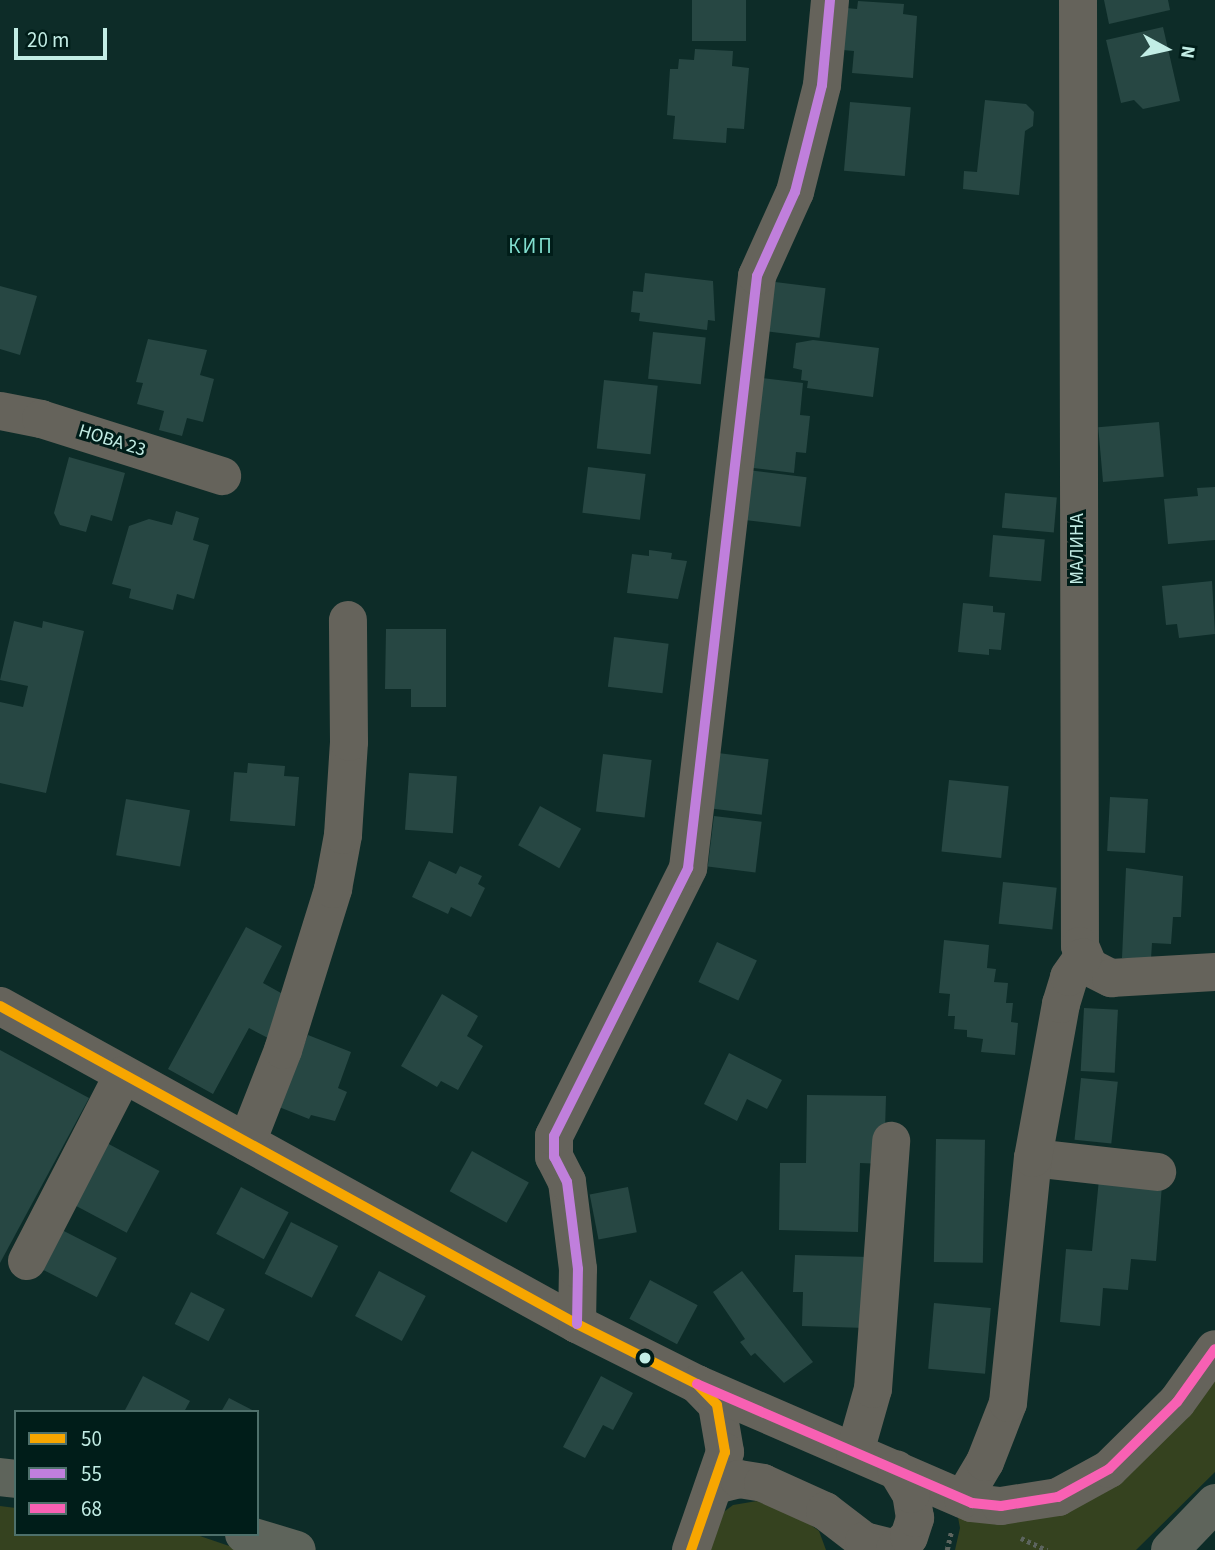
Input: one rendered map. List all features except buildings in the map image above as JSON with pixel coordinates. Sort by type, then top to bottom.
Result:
[{"type":"main road","points":[[1170,1550],[1215,1503]]},
{"type":"main road","points":[[251,1536],[297,1550]]},
{"type":"street","points":[[578,1324],[578,1269],[567,1182],[554,1157],[554,1136],[688,868],[757,275],[795,191],[821,85],[830,0]]},
{"type":"street","name":"МАЛИНА","points":[[1078,0],[1077,806],[1083,957]]},
{"type":"street","name":"НОВА 23","points":[[0,411],[41,419],[222,476]]},
{"type":"street","points":[[247,1142],[291,1028],[333,889],[343,835],[349,742],[348,620]]},
{"type":"street","points":[[963,1499],[985,1462],[1008,1403],[1034,1158],[1061,1004],[1069,977],[1083,957],[1099,975],[1111,978],[1215,972]]},
{"type":"street","points":[[0,1006],[578,1324],[697,1384],[963,1499],[1001,1506],[1029,1504],[1084,1485],[1109,1469],[1177,1402],[1215,1349]]},
{"type":"street","points":[[27,1261],[123,1075]]},
{"type":"street","points":[[855,1452],[873,1389],[891,1141]]},
{"type":"street","points":[[1034,1158],[1157,1172]]},
{"type":"street","points":[[697,1384],[717,1405],[720,1468]]},
{"type":"street","points":[[691,1550],[720,1468],[736,1435],[752,1426],[777,1420]]},
{"type":"street","points":[[720,1468],[739,1479],[763,1483],[825,1511],[863,1541],[895,1549],[909,1537],[915,1518],[911,1494],[897,1469]]},
{"type":"green space","points":[[1215,1372],[1215,1472],[1136,1550],[955,1550],[960,1528],[957,1512],[1026,1518]]},
{"type":"green space","points":[[757,1501],[803,1519],[819,1531],[826,1550],[706,1550],[717,1517],[733,1505]]},
{"type":"green space","points":[[0,1506],[14,1508],[14,1536],[200,1536],[241,1550],[0,1550]]},
{"type":"transit line","name":"55","points":[[577,1324],[578,1269],[567,1182],[554,1157],[554,1136],[688,868],[757,276],[795,192],[822,85],[830,0]]},
{"type":"transit line","name":"50","points":[[0,1006],[577,1324],[697,1384],[717,1405],[725,1452],[691,1550]]},
{"type":"transit line","name":"68","points":[[697,1384],[972,1503],[1001,1506],[1058,1497],[1109,1469],[1177,1402],[1215,1349]]},
{"type":"district","name":"КИП","points":[[531,246]]}]
